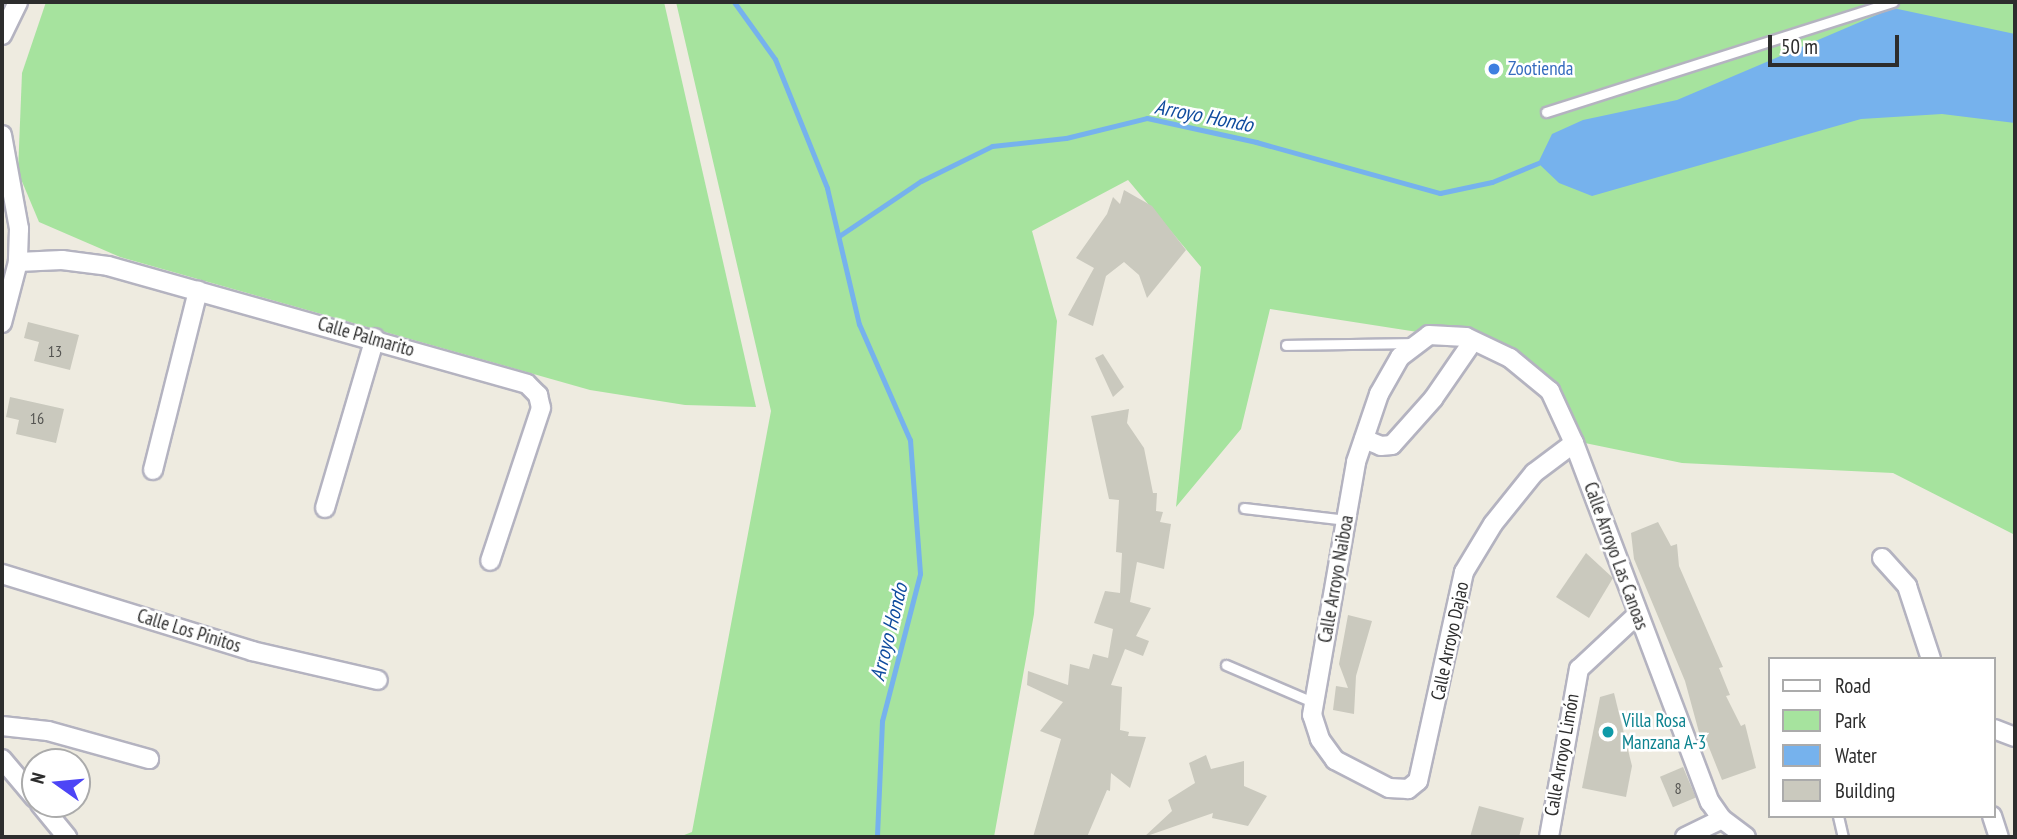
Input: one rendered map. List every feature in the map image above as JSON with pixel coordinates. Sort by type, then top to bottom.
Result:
[{"type":"street","points":[[2,34],[18,2]]},
{"type":"street","points":[[2,135],[19,229],[18,262],[2,323]]},
{"type":"street","name":"Calle Palmarito","points":[[18,262],[62,260],[108,266],[375,338],[527,384],[538,395],[541,408],[490,561]]},
{"type":"street","points":[[153,470],[198,290]]},
{"type":"street","points":[[325,508],[375,338]]},
{"type":"street","name":"Calle Arroyo Las Canoas","points":[[1424,339],[1473,341],[1510,358],[1550,391],[1574,443],[1710,802],[1723,819],[1746,837]]},
{"type":"street","name":"Calle Arroyo Naiboa","points":[[1408,789],[1389,789],[1335,760],[1320,739],[1312,715],[1346,520],[1364,439],[1379,394],[1400,357],[1424,339]]},
{"type":"street","points":[[1364,439],[1381,446],[1392,445],[1433,399],[1473,341]]},
{"type":"street","name":"Calle Arroyo Dajao","points":[[1408,789],[1418,780],[1425,762],[1464,572],[1493,524],[1534,473],[1574,443]]},
{"type":"street","points":[[1882,558],[1907,586],[1930,657]]},
{"type":"street","name":"Calle Los Pinitos","points":[[2,573],[252,651],[378,680]]},
{"type":"street","name":"Calle Arroyo Limón","points":[[1548,837],[1579,669],[1637,615]]},
{"type":"street","points":[[2,726],[48,731],[149,759]]},
{"type":"street","points":[[1996,730],[2015,737]]},
{"type":"street","points":[[2,759],[21,781]]},
{"type":"street","points":[[51,818],[67,837]]},
{"type":"street","points":[[1993,818],[1998,837]]},
{"type":"street","points":[[1685,837],[1723,819]]},
{"type":"lane","points":[[1546,112],[1893,2]]},
{"type":"lane","points":[[1286,345],[1424,339]]},
{"type":"lane","points":[[1244,509],[1346,520]]},
{"type":"lane","points":[[1226,665],[1315,703]]},
{"type":"lane","points":[[1838,818],[1843,837]]},
{"type":"green space","points":[[46,2],[664,2],[756,407],[685,405],[590,390],[120,257],[39,222],[18,172],[22,73]]},
{"type":"green space","points":[[676,2],[2015,2],[2015,535],[1893,473],[1682,463],[1580,442],[1501,345],[1270,309],[1241,429],[1176,507],[1201,267],[1128,180],[1032,231],[1057,321],[1034,614],[994,837],[679,837],[692,832],[771,411]]},
{"type":"water","points":[[1893,8],[2015,34],[2015,123],[1942,114],[1861,119],[1592,196],[1559,183],[1538,163],[1552,134],[1583,120],[1677,100]]},
{"type":"building","points":[[1124,190],[1152,206],[1186,250],[1147,298],[1139,275],[1124,262],[1106,276],[1093,326],[1068,315],[1094,268],[1076,258],[1107,214],[1113,197],[1120,204]]},
{"type":"building","points":[[28,322],[79,335],[70,370],[34,361],[39,342],[24,338]]},
{"type":"building","points":[[1103,354],[1124,387],[1113,397],[1095,358]]},
{"type":"building","points":[[10,397],[64,409],[56,443],[16,434],[19,420],[6,417]]},
{"type":"building","points":[[1129,409],[1127,423],[1144,448],[1153,493],[1157,493],[1156,511],[1163,512],[1160,522],[1171,524],[1164,569],[1137,562],[1130,602],[1151,608],[1136,636],[1149,641],[1143,656],[1125,649],[1111,685],[1122,687],[1120,730],[1129,732],[1128,736],[1146,737],[1130,788],[1111,773],[1110,791],[1107,790],[1087,837],[1033,837],[1061,739],[1040,731],[1063,702],[1027,685],[1028,671],[1068,685],[1070,664],[1089,669],[1093,654],[1108,658],[1113,629],[1094,623],[1105,591],[1120,593],[1122,553],[1116,552],[1119,500],[1109,499],[1091,416]]},
{"type":"building","points":[[1658,522],[1671,546],[1677,544],[1679,566],[1723,667],[1719,668],[1730,695],[1726,696],[1741,726],[1745,724],[1756,768],[1722,780],[1704,735],[1700,736],[1685,681],[1634,559],[1631,533]]},
{"type":"building","points":[[1586,553],[1613,578],[1589,618],[1556,597]]},
{"type":"building","points":[[1348,615],[1372,621],[1356,676],[1354,714],[1333,710],[1336,686],[1348,688],[1339,664]]},
{"type":"building","name":"Villa Rosa Manzana A-3","points":[[1614,693],[1632,766],[1626,797],[1582,788],[1600,697]]},
{"type":"building","points":[[1206,755],[1211,769],[1244,761],[1244,786],[1267,796],[1248,826],[1212,818],[1213,813],[1144,837],[1172,811],[1168,800],[1195,783],[1189,763]]},
{"type":"building","points":[[1683,767],[1696,797],[1673,807],[1660,777]]},
{"type":"building","points":[[1479,806],[1524,818],[1519,837],[1470,837]]},
{"type":"waterway","name":"Arroyo Hondo","points":[[734,2],[775,59],[827,188],[859,324],[910,440],[920,574],[882,721],[877,837]]},
{"type":"waterway","name":"Arroyo Hondo","points":[[839,236],[921,181],[992,146],[1066,138],[1147,118],[1256,142],[1440,193],[1492,182],[1538,163]]},
{"type":"place","name":"Zootienda","points":[[1494,69]]},
{"type":"place","name":"Villa Rosa Manzana A-3","points":[[1608,732]]}]
